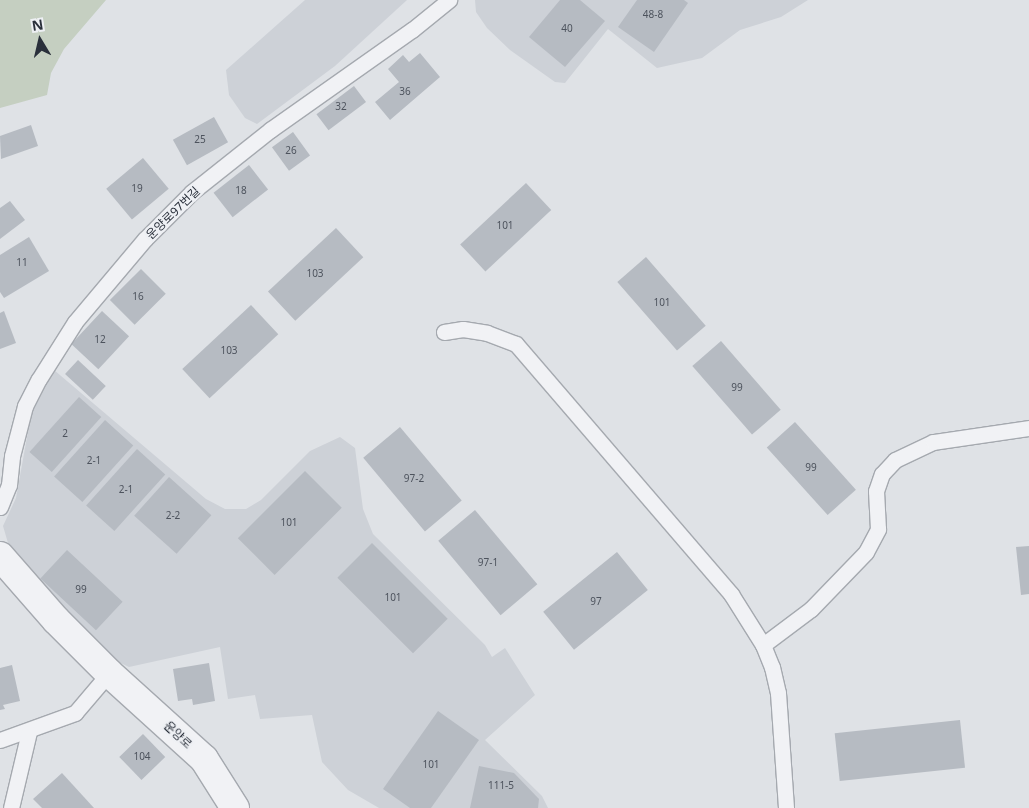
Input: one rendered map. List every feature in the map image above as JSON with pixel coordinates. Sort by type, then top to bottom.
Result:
[{"type":"street","name":"운양로","points":[[0,556],[56,620],[108,673],[204,759],[235,808]]},
{"type":"lane","name":"운양로97번길","points":[[0,507],[10,485],[12,456],[25,406],[39,379],[75,322],[145,239],[192,192],[270,130],[412,30],[449,0]]},
{"type":"lane","points":[[444,332],[463,330],[487,333],[516,344],[731,594],[763,645],[778,693],[786,808]]},
{"type":"lane","points":[[763,645],[810,609],[866,552],[878,529],[879,482],[895,460],[933,442],[1029,428]]},
{"type":"lane","points":[[0,740],[29,732],[74,713],[108,673]]},
{"type":"lane","points":[[11,808],[29,732]]},
{"type":"shaded area","points":[[305,0],[407,0],[335,66],[257,124],[245,118],[229,95],[226,70]]},
{"type":"shaded area","points":[[475,0],[808,0],[781,17],[740,30],[702,58],[657,68],[608,29],[565,83],[555,82],[510,50],[487,28],[476,12]]},
{"type":"shaded area","points":[[54,370],[206,499],[225,509],[246,509],[261,500],[310,451],[340,437],[355,448],[363,509],[373,534],[485,645],[492,657],[505,648],[535,695],[485,740],[542,796],[548,808],[379,808],[348,790],[322,762],[312,715],[260,719],[255,695],[228,699],[220,647],[129,667],[106,656],[28,573],[8,543],[3,526],[16,498],[31,415]]},
{"type":"green space","points":[[0,0],[106,0],[64,49],[51,73],[47,95],[0,108]]},
{"type":"building","points":[[560,0],[580,0],[605,21],[565,67],[529,37]]},
{"type":"building","points":[[637,0],[684,0],[688,3],[654,52],[618,27]]},
{"type":"building","points":[[420,53],[440,77],[390,120],[375,102],[399,82],[388,69],[403,55],[409,62]]},
{"type":"building","points":[[354,86],[366,102],[329,130],[316,114]]},
{"type":"building","points":[[214,117],[228,142],[187,165],[173,140]]},
{"type":"building","points":[[31,125],[38,146],[1,159],[0,136]]},
{"type":"building","points":[[293,132],[310,155],[289,171],[272,147]]},
{"type":"building","points":[[143,158],[169,189],[132,219],[106,189]]},
{"type":"building","points":[[249,165],[268,189],[233,217],[214,193]]},
{"type":"building","points":[[526,183],[551,210],[485,271],[460,244]]},
{"type":"building","points":[[10,201],[25,220],[0,239],[0,208]]},
{"type":"building","points":[[336,228],[363,257],[295,321],[268,291]]},
{"type":"building","points":[[29,237],[49,271],[4,298],[0,292],[0,255]]},
{"type":"building","points":[[646,257],[706,326],[677,351],[617,282]]},
{"type":"building","points":[[141,269],[166,294],[135,325],[110,300]]},
{"type":"building","points":[[251,305],[278,334],[210,398],[182,369]]},
{"type":"building","points":[[4,311],[16,343],[0,349],[0,313]]},
{"type":"building","points":[[102,311],[129,336],[98,369],[71,344]]},
{"type":"building","points":[[721,341],[781,410],[752,435],[692,366]]},
{"type":"building","points":[[78,360],[106,386],[93,400],[65,374]]},
{"type":"building","points":[[79,397],[101,417],[52,472],[29,452]]},
{"type":"building","points":[[105,420],[133,445],[82,502],[54,476]]},
{"type":"building","points":[[795,422],[856,490],[828,515],[767,447]]},
{"type":"building","points":[[400,427],[462,501],[425,531],[363,458]]},
{"type":"building","points":[[137,449],[165,474],[114,531],[86,505]]},
{"type":"building","points":[[305,471],[342,508],[275,575],[238,538]]},
{"type":"building","points":[[169,477],[211,515],[177,554],[134,516]]},
{"type":"building","points":[[475,510],[537,584],[501,615],[438,541]]},
{"type":"building","points":[[372,543],[448,619],[413,653],[337,578]]},
{"type":"building","points":[[1029,546],[1029,594],[1021,595],[1016,547]]},
{"type":"building","points":[[67,550],[123,602],[96,630],[40,579]]},
{"type":"building","points":[[617,552],[648,590],[574,650],[543,612]]},
{"type":"building","points":[[209,663],[215,701],[193,705],[192,699],[178,701],[173,669]]},
{"type":"building","points":[[12,665],[20,701],[3,705],[5,709],[0,710],[0,668]]},
{"type":"building","points":[[438,711],[479,740],[431,808],[410,808],[383,789]]},
{"type":"building","points":[[960,720],[965,768],[840,781],[835,733]]},
{"type":"building","points":[[143,734],[165,757],[141,780],[119,757]]},
{"type":"building","points":[[479,766],[514,773],[539,799],[538,808],[470,808]]},
{"type":"building","points":[[62,773],[94,808],[42,808],[33,799]]}]
